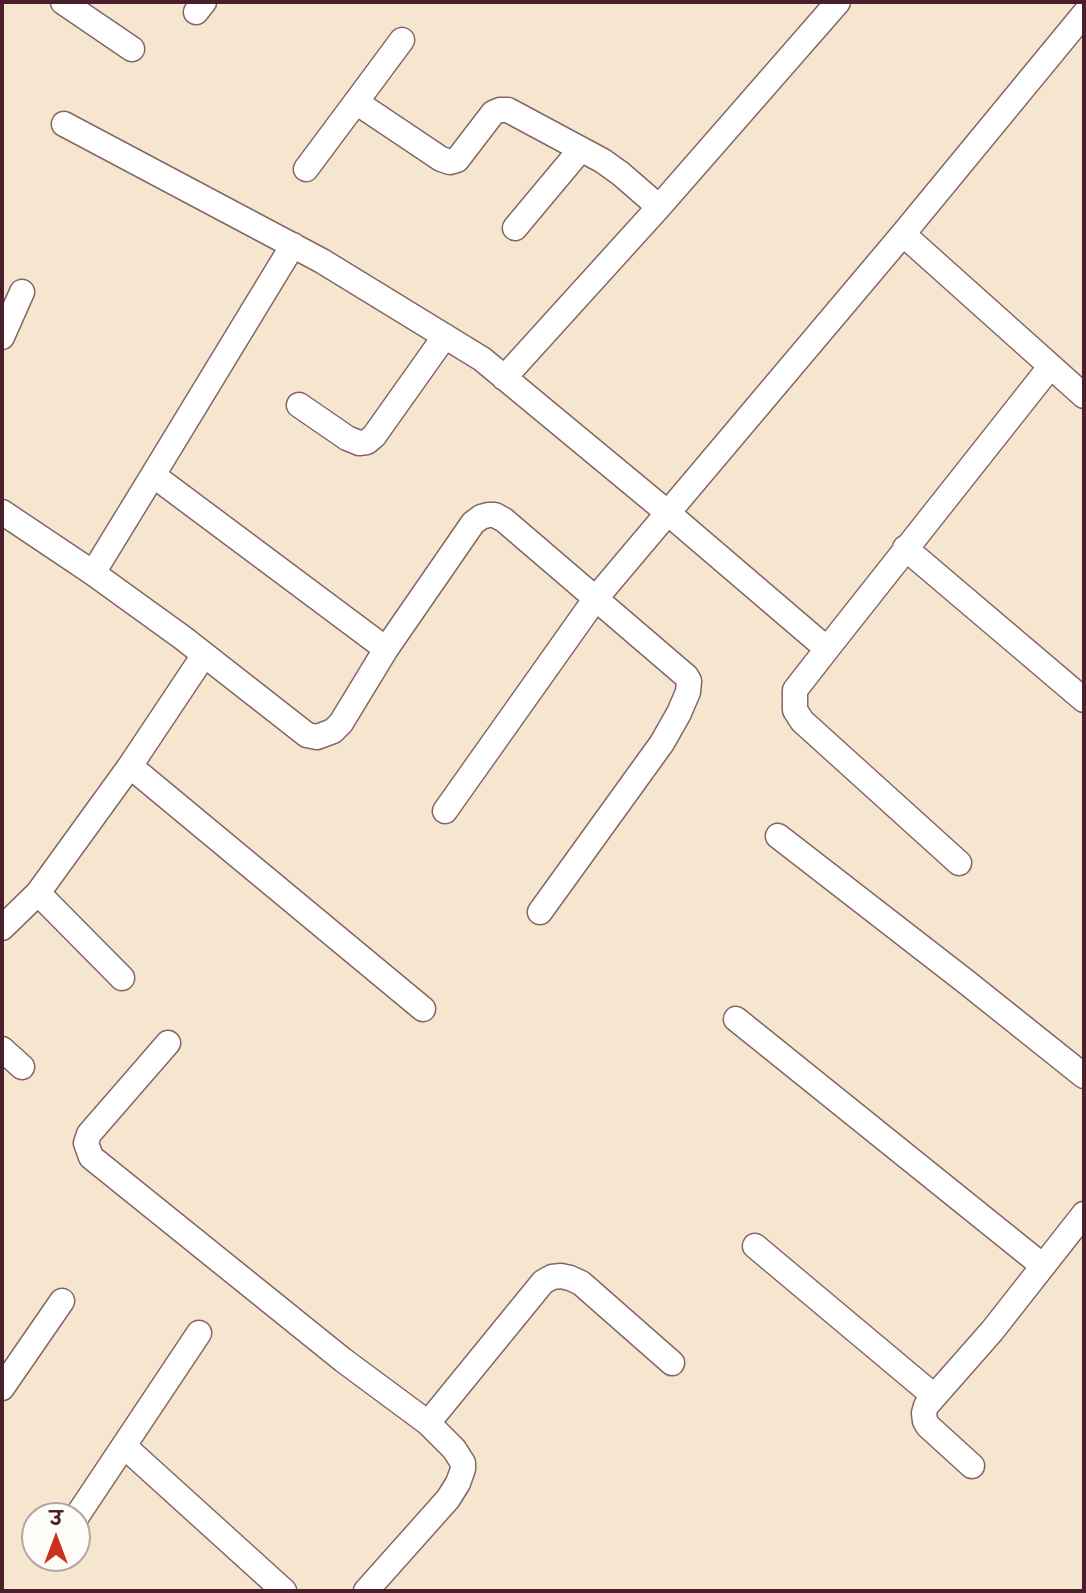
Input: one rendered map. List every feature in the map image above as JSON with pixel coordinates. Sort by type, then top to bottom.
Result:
[{"type":"street","points":[[63,2],[132,49]]},
{"type":"street","points":[[504,378],[659,207],[838,2]]},
{"type":"street","points":[[445,811],[596,598],[1084,15]]},
{"type":"street","points":[[306,169],[402,40]]},
{"type":"street","points":[[356,102],[441,159],[450,162],[457,160],[493,113],[508,110],[621,174],[659,207]]},
{"type":"street","points":[[64,124],[322,261],[482,359],[827,649]]},
{"type":"street","points":[[515,228],[581,149]]},
{"type":"street","points":[[903,234],[1084,397]]},
{"type":"street","points":[[93,573],[293,245]]},
{"type":"street","points":[[2,337],[22,292]]},
{"type":"street","points":[[299,405],[347,438],[359,443],[367,442],[445,336]]},
{"type":"street","points":[[959,863],[802,721],[795,710],[795,690],[1050,367]]},
{"type":"street","points":[[153,475],[386,649]]},
{"type":"street","points":[[2,512],[183,638],[307,735],[317,737],[333,731],[341,723],[386,649],[474,523],[488,515],[504,520],[690,681],[679,713],[662,743],[540,912]]},
{"type":"street","points":[[905,548],[1084,700]]},
{"type":"street","points":[[2,928],[38,893],[130,766],[204,655]]},
{"type":"street","points":[[130,766],[423,1009]]},
{"type":"street","points":[[778,836],[1084,1076]]},
{"type":"street","points":[[38,893],[122,978]]},
{"type":"street","points":[[736,1019],[1043,1266]]},
{"type":"street","points":[[168,1043],[89,1134],[86,1143],[92,1157],[334,1352],[428,1423],[454,1449],[463,1463],[458,1483],[448,1499],[366,1591]]},
{"type":"street","points":[[2,1049],[22,1067]]},
{"type":"street","points":[[972,1466],[928,1426],[924,1413],[926,1406],[992,1331],[1084,1214]]},
{"type":"street","points":[[755,1246],[934,1396]]},
{"type":"street","points":[[428,1423],[543,1282],[552,1277],[561,1276],[581,1283],[672,1363]]},
{"type":"street","points":[[2,1388],[62,1301]]},
{"type":"street","points":[[86,1502],[200,1333]]},
{"type":"street","points":[[124,1446],[284,1591]]}]
